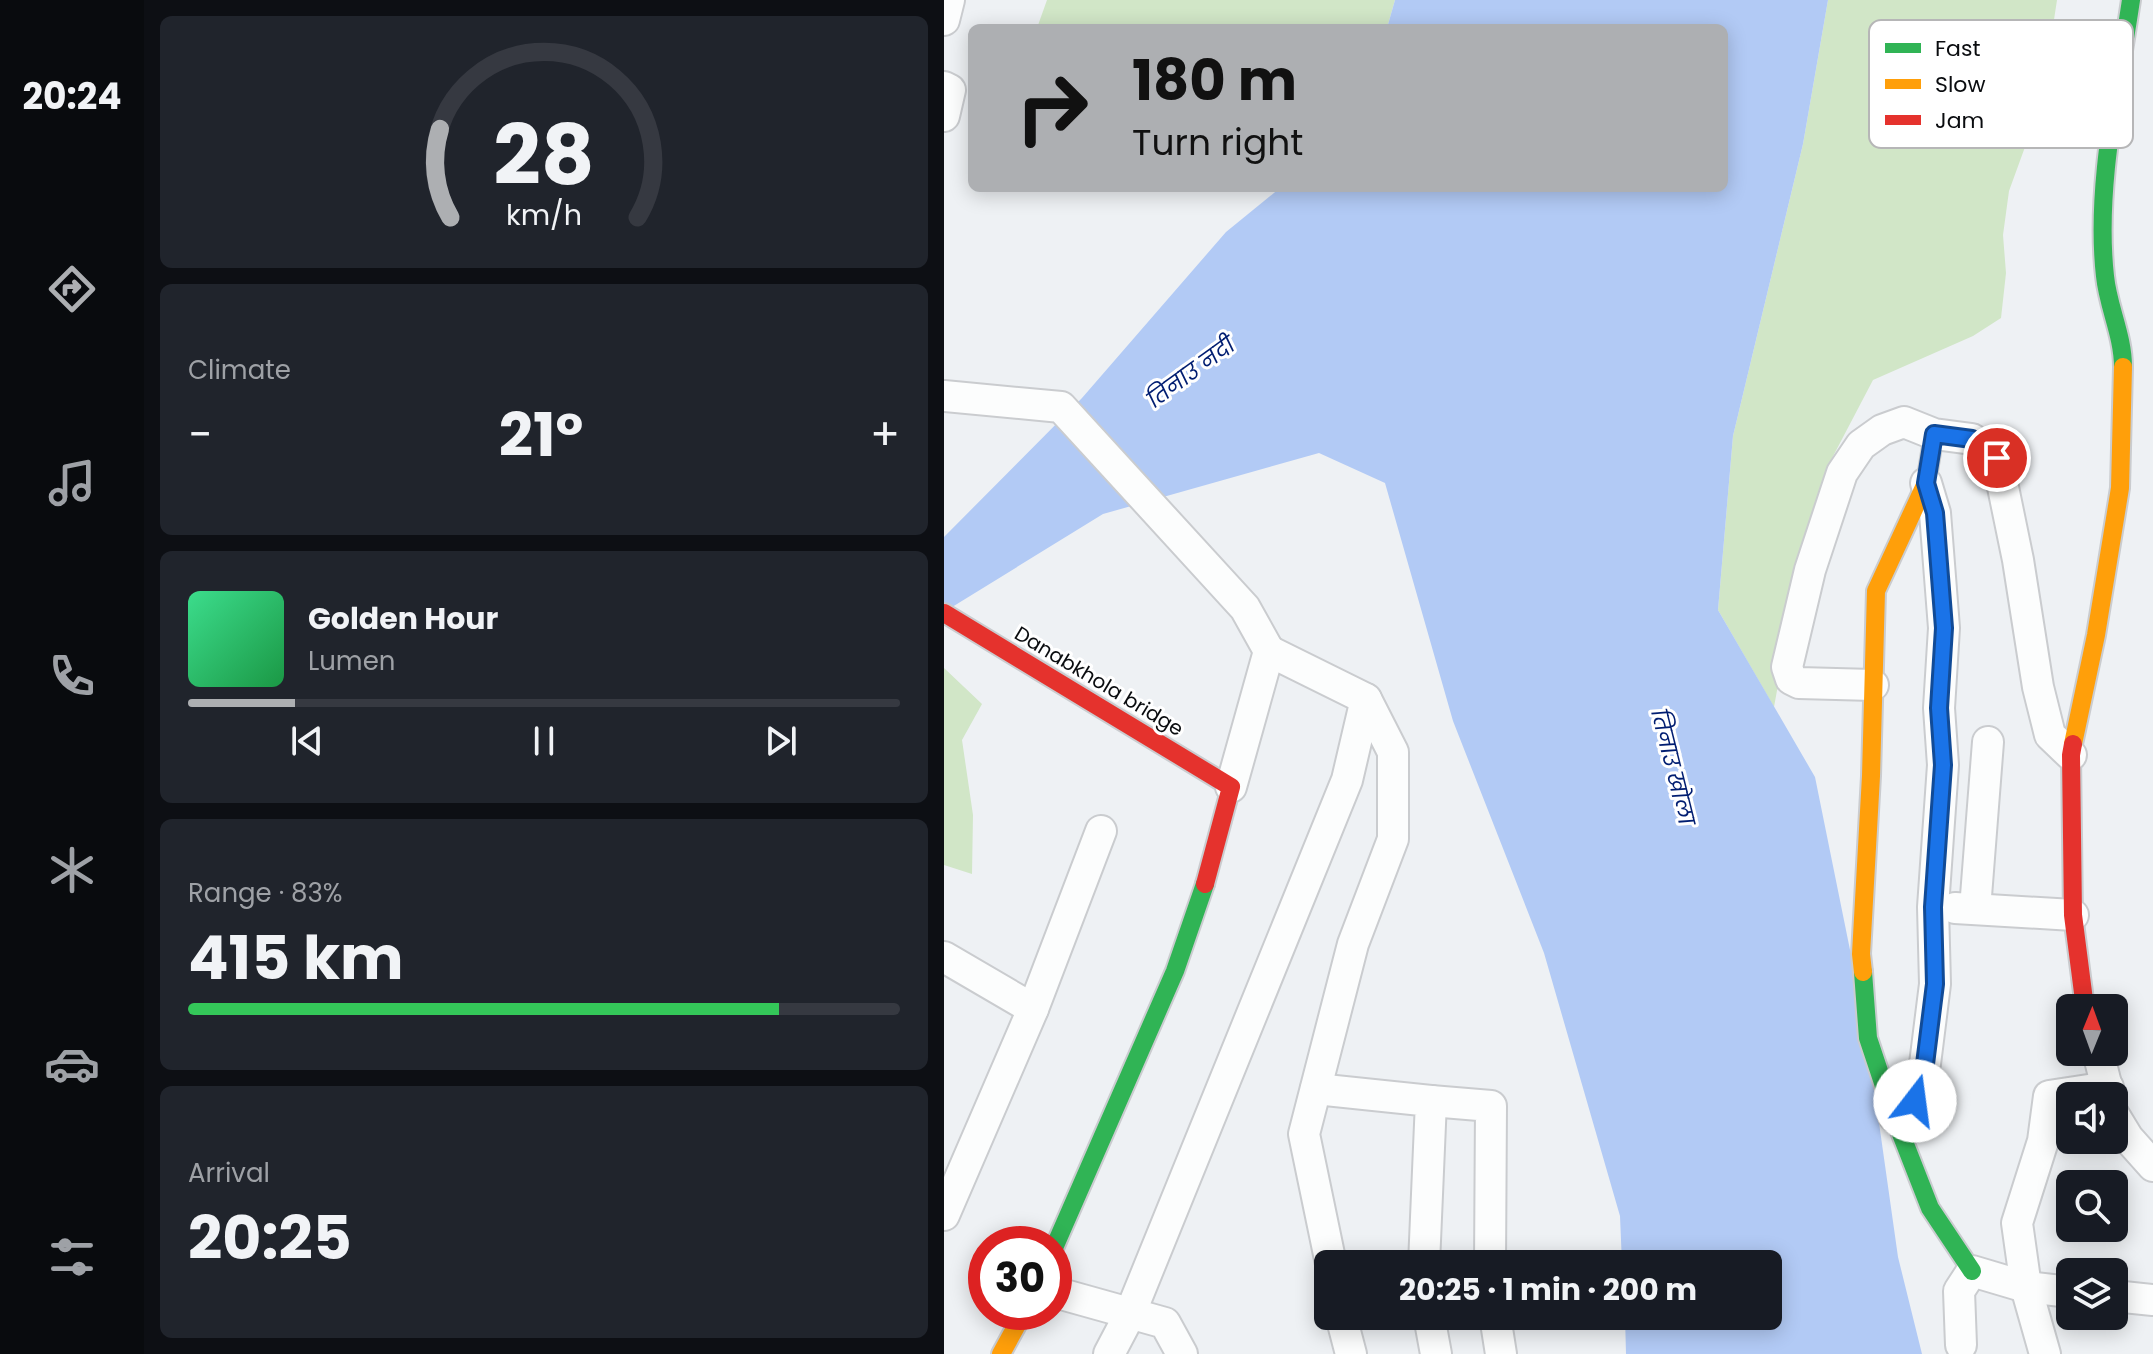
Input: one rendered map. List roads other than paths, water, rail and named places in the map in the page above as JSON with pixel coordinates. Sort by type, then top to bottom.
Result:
[{"type":"street","points":[[944,20],[949,0]]},
{"type":"street","points":[[2128,20],[2131,0]]},
{"type":"street","points":[[2083,994],[2073,915],[2071,755],[2096,635],[2120,488],[2123,351],[2105,277],[2104,187],[2110,148]]},
{"type":"street","points":[[944,396],[1061,407],[1245,608],[1269,651],[1366,699],[1393,752],[1393,839],[1353,944],[1304,1134],[1328,1250]]},
{"type":"street","points":[[1873,685],[1799,683],[1791,679],[1787,667],[1810,570],[1842,473],[1861,445],[1882,430],[1904,422],[1934,434],[1972,439],[1997,458],[2018,560],[2038,687],[2050,735],[2071,755]]},
{"type":"street","points":[[1934,434],[1926,483],[1876,591],[1861,954],[1868,1038],[1930,1208],[1972,1271],[2026,1287],[2056,1290]]},
{"type":"street","points":[[1894,1116],[1915,1101],[1925,1064],[1935,984],[1933,907],[1943,765],[1939,708],[1944,628],[1935,513],[1926,483]]},
{"type":"street","name":"Danabkhola bridge","points":[[944,613],[1231,787]]},
{"type":"street","points":[[1064,1226],[1175,971],[1212,862],[1269,651]]},
{"type":"street","points":[[1109,1354],[1130,1314],[1347,780],[1366,699]]},
{"type":"street","points":[[1975,909],[1988,742]]},
{"type":"street","points":[[945,1210],[1033,1009],[1101,831]]},
{"type":"street","points":[[1933,907],[2073,915]]},
{"type":"street","points":[[946,963],[1033,1009]]},
{"type":"street","points":[[1316,1089],[1491,1106],[1490,1250]]},
{"type":"street","points":[[2045,1354],[2026,1287],[2017,1223],[2043,1141],[2049,1096],[2056,1096]]},
{"type":"street","points":[[1425,1250],[1431,1101]]},
{"type":"street","points":[[2128,1138],[2153,1166]]},
{"type":"street","points":[[1961,1345],[1959,1291],[1972,1271]]},
{"type":"street","points":[[1072,1297],[1165,1323],[1182,1354]]},
{"type":"street","points":[[2128,1297],[2153,1300]]},
{"type":"street","points":[[1001,1354],[1014,1330]]},
{"type":"street","points":[[1345,1330],[1351,1354]]},
{"type":"street","points":[[1432,1330],[1436,1354]]},
{"type":"street","points":[[1497,1330],[1501,1354]]},
{"type":"water","points":[[1395,0],[1828,0],[1803,144],[1733,436],[1718,610],[1815,777],[1865,1024],[1898,1257],[1922,1354],[1626,1354],[1625,1330],[1782,1330],[1782,1250],[1621,1250],[1620,1216],[1544,953],[1453,721],[1385,483],[1319,453],[1103,514],[944,612],[944,537],[1082,398],[1226,232],[1275,192],[1728,192],[1728,24],[1388,24]]},
{"type":"water label","name":"तिनाउ नदी","points":[[1191,372]]},
{"type":"water label","name":"तिनाउ खोला","points":[[1673,767]]}]
